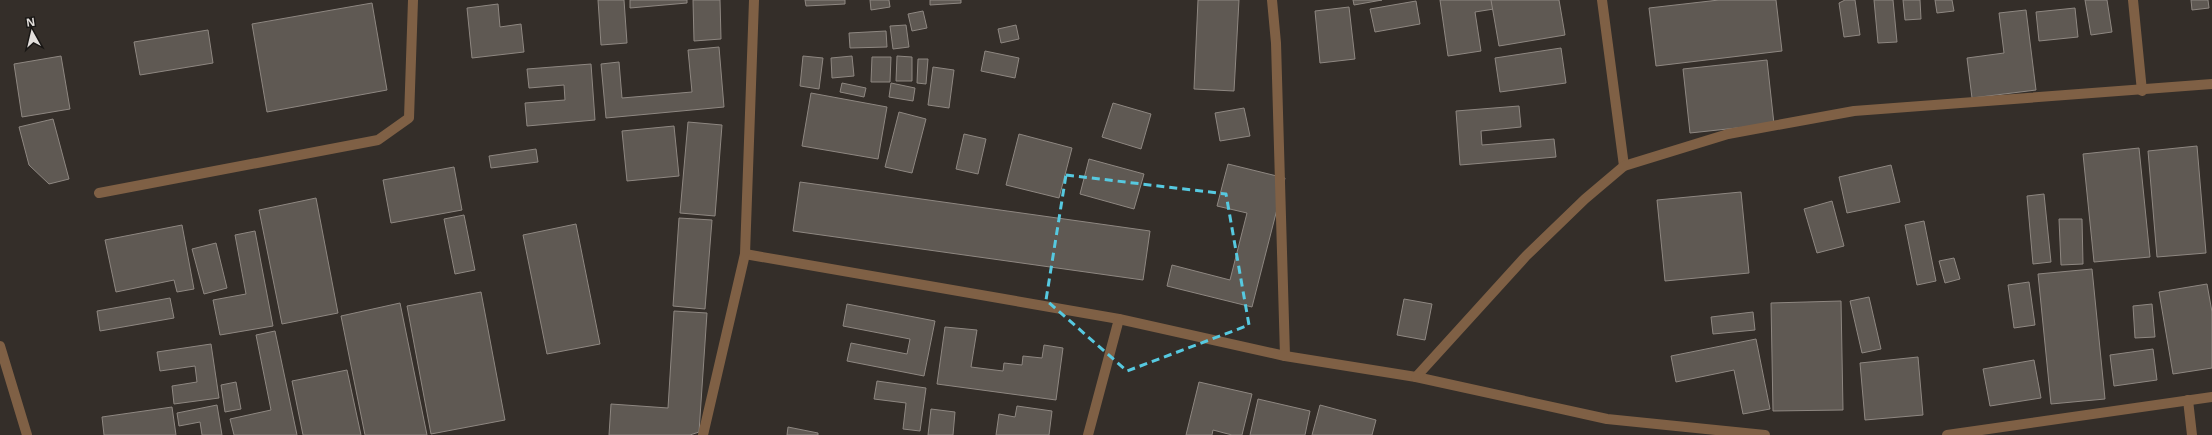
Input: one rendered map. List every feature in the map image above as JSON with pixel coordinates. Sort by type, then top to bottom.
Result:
[{"type":"street","points":[[99,193],[378,140],[409,118],[414,0]]},
{"type":"street","points":[[704,435],[745,254],[754,0]]},
{"type":"street","points":[[1272,0],[1276,43],[1284,356]]},
{"type":"street","points":[[1602,0],[1624,166]]},
{"type":"street","points":[[2133,0],[2142,91]]},
{"type":"street","points":[[1416,377],[1526,256],[1585,199],[1624,166],[1728,134],[1854,111],[2142,91],[2212,84]]},
{"type":"street","points":[[745,254],[1118,319],[1284,356],[1416,377],[1607,419],[1765,435]]},
{"type":"street","points":[[1088,435],[1118,319]]},
{"type":"street","points":[[0,346],[27,435]]},
{"type":"street","points":[[1947,435],[2212,397]]},
{"type":"street","points":[[2188,400],[2192,435]]},
{"type":"highlighted area","points":[[1066,175],[1226,194],[1249,325],[1127,371],[1046,300]]},
{"type":"building","points":[[598,0],[624,0],[627,43],[601,45]]},
{"type":"building","points":[[630,0],[687,0],[687,3],[630,8]]},
{"type":"building","points":[[693,0],[720,0],[721,39],[694,41]]},
{"type":"building","points":[[805,0],[845,0],[845,4],[806,6]]},
{"type":"building","points":[[870,0],[889,0],[890,7],[871,10]]},
{"type":"building","points":[[930,0],[961,0],[961,3],[930,5]]},
{"type":"building","points":[[1198,0],[1239,0],[1234,91],[1194,89]]},
{"type":"building","points":[[1353,0],[1382,0],[1354,5]]},
{"type":"building","points":[[1440,0],[1499,0],[1500,8],[1475,12],[1481,51],[1448,56]]},
{"type":"building","points":[[1491,0],[1559,0],[1565,35],[1499,46]]},
{"type":"building","points":[[1719,0],[1776,0],[1782,51],[1656,66],[1649,8]]},
{"type":"building","points":[[1845,0],[1855,0],[1860,35],[1844,37],[1839,3]]},
{"type":"building","points":[[1874,0],[1893,0],[1897,42],[1878,43]]},
{"type":"building","points":[[1903,0],[1920,0],[1921,19],[1905,20]]},
{"type":"building","points":[[1935,0],[1952,0],[1954,11],[1937,13]]},
{"type":"building","points":[[2085,0],[2107,0],[2112,32],[2091,35]]},
{"type":"building","points":[[2191,0],[2208,0],[2209,8],[2192,10]]},
{"type":"building","points":[[1416,1],[1420,24],[1375,32],[1370,9]]},
{"type":"building","points":[[372,3],[387,90],[267,112],[252,24]]},
{"type":"building","points":[[498,4],[500,27],[521,24],[524,52],[472,58],[467,8]]},
{"type":"building","points":[[1349,7],[1355,59],[1320,63],[1315,11]]},
{"type":"building","points":[[2075,8],[2078,37],[2039,41],[2036,12]]},
{"type":"building","points":[[2026,10],[2036,90],[1972,98],[1967,58],[2004,53],[1999,13]]},
{"type":"building","points":[[923,11],[927,28],[912,31],[908,14]]},
{"type":"building","points":[[906,25],[909,47],[893,49],[890,26]]},
{"type":"building","points":[[1016,25],[1019,39],[1001,43],[998,29]]},
{"type":"building","points":[[208,30],[213,63],[140,75],[134,42]]},
{"type":"building","points":[[886,31],[887,47],[850,48],[849,33]]},
{"type":"building","points":[[719,47],[724,107],[606,118],[601,64],[619,62],[622,98],[692,92],[688,50]]},
{"type":"building","points":[[1561,48],[1566,83],[1500,92],[1495,58]]},
{"type":"building","points":[[985,51],[1019,58],[1015,78],[981,71]]},
{"type":"building","points":[[61,56],[70,109],[22,117],[14,64]]},
{"type":"building","points":[[803,56],[823,58],[819,89],[800,86]]},
{"type":"building","points":[[852,56],[854,76],[832,78],[831,58]]},
{"type":"building","points":[[897,56],[912,57],[912,81],[896,81]]},
{"type":"building","points":[[872,57],[891,57],[890,82],[871,82]]},
{"type":"building","points":[[918,59],[928,59],[926,84],[917,83]]},
{"type":"building","points":[[1767,60],[1774,124],[1690,133],[1683,69]]},
{"type":"building","points":[[591,64],[595,120],[527,126],[525,103],[565,100],[564,85],[529,88],[527,69]]},
{"type":"building","points":[[933,67],[954,70],[949,108],[928,105]]},
{"type":"building","points":[[842,83],[866,88],[864,97],[840,92]]},
{"type":"building","points":[[891,83],[915,88],[913,101],[889,97]]},
{"type":"building","points":[[811,93],[887,107],[878,159],[802,146]]},
{"type":"building","points":[[1113,103],[1151,114],[1141,149],[1102,137]]},
{"type":"building","points":[[1519,106],[1521,127],[1481,131],[1482,145],[1554,139],[1556,157],[1460,165],[1456,111]]},
{"type":"building","points":[[1244,108],[1250,136],[1220,141],[1215,113]]},
{"type":"building","points":[[899,112],[926,119],[912,173],[885,167]]},
{"type":"building","points":[[53,119],[69,179],[49,184],[29,165],[19,127]]},
{"type":"building","points":[[688,122],[722,125],[715,216],[680,213]]},
{"type":"building","points":[[674,126],[679,176],[627,181],[622,131]]},
{"type":"building","points":[[964,134],[986,139],[978,174],[956,169]]},
{"type":"building","points":[[1019,134],[1072,148],[1059,198],[1006,185]]},
{"type":"building","points":[[2197,146],[2206,253],[2157,257],[2148,151]]},
{"type":"building","points":[[2139,148],[2150,257],[2094,262],[2083,154]]},
{"type":"building","points":[[536,149],[538,162],[491,168],[489,156]]},
{"type":"building","points":[[1089,159],[1144,174],[1134,209],[1080,194]]},
{"type":"building","points":[[1228,164],[1285,178],[1252,307],[1167,286],[1172,265],[1230,280],[1247,213],[1217,206]]},
{"type":"building","points":[[1891,165],[1900,202],[1847,213],[1839,177]]},
{"type":"building","points":[[454,167],[462,210],[391,223],[383,180]]},
{"type":"building","points":[[800,182],[1150,231],[1143,280],[793,231]]},
{"type":"building","points":[[1741,192],[1749,273],[1665,281],[1657,200]]},
{"type":"building","points":[[2044,194],[2051,262],[2033,264],[2027,196]]},
{"type":"building","points":[[316,198],[338,313],[282,324],[259,210]]},
{"type":"building","points":[[1832,201],[1844,246],[1817,253],[1804,209]]},
{"type":"building","points":[[464,215],[475,270],[455,274],[444,219]]},
{"type":"building","points":[[679,218],[712,220],[705,309],[673,306]]},
{"type":"building","points":[[2059,219],[2082,219],[2083,264],[2061,265]]},
{"type":"building","points":[[1924,221],[1936,281],[1917,285],[1905,225]]},
{"type":"building","points":[[576,224],[600,344],[547,354],[523,235]]},
{"type":"building","points":[[182,225],[194,289],[177,292],[174,280],[116,292],[105,240]]},
{"type":"building","points":[[255,231],[273,326],[220,335],[213,300],[246,294],[235,235]]},
{"type":"building","points":[[216,243],[227,288],[204,294],[192,249]]},
{"type":"building","points":[[1954,258],[1960,279],[1945,283],[1939,261]]},
{"type":"building","points":[[2092,269],[2105,399],[2051,404],[2038,274]]},
{"type":"building","points":[[2029,282],[2035,325],[2014,328],[2008,285]]},
{"type":"building","points":[[2207,284],[2212,312],[2212,368],[2173,374],[2159,292]]},
{"type":"building","points":[[481,292],[505,420],[431,434],[407,306]]},
{"type":"building","points":[[1869,297],[1881,349],[1862,353],[1850,301]]},
{"type":"building","points":[[170,298],[174,318],[100,331],[97,311]]},
{"type":"building","points":[[1404,299],[1432,304],[1425,340],[1397,335]]},
{"type":"building","points":[[1841,301],[1843,410],[1773,411],[1771,303]]},
{"type":"building","points":[[400,303],[427,435],[365,435],[341,316]]},
{"type":"building","points":[[847,304],[935,321],[924,376],[847,361],[851,343],[907,354],[910,339],[843,326]]},
{"type":"building","points":[[2152,304],[2155,337],[2135,338],[2133,306]]},
{"type":"building","points":[[674,311],[707,313],[699,432],[690,435],[609,435],[611,404],[668,408]]},
{"type":"building","points":[[1753,312],[1755,330],[1713,334],[1711,317]]},
{"type":"building","points":[[945,327],[977,330],[971,367],[1003,371],[1004,363],[1022,365],[1023,356],[1042,358],[1044,345],[1063,348],[1056,400],[937,384]]},
{"type":"building","points":[[275,331],[297,435],[234,435],[230,419],[271,410],[256,335]]},
{"type":"building","points":[[1756,339],[1770,409],[1743,414],[1734,370],[1676,382],[1671,356]]},
{"type":"building","points":[[211,344],[219,398],[174,404],[172,386],[197,382],[195,366],[160,371],[157,352]]},
{"type":"building","points":[[2153,349],[2157,380],[2114,386],[2110,355]]},
{"type":"building","points":[[1918,357],[1923,415],[1865,420],[1860,363]]},
{"type":"building","points":[[2034,360],[2041,398],[1990,406],[1983,369]]},
{"type":"building","points":[[347,370],[361,435],[303,435],[292,381]]},
{"type":"building","points":[[877,381],[926,388],[920,431],[903,429],[906,403],[874,399]]},
{"type":"building","points":[[236,382],[241,409],[225,412],[221,385]]},
{"type":"building","points":[[1199,382],[1252,394],[1242,435],[1232,435],[1213,430],[1212,435],[1186,435]]},
{"type":"building","points":[[1258,399],[1310,411],[1305,435],[1250,435]]},
{"type":"building","points":[[217,405],[222,435],[202,435],[200,422],[179,426],[177,413]]},
{"type":"building","points":[[1320,405],[1376,420],[1372,435],[1312,435]]},
{"type":"building","points":[[1017,406],[1052,411],[1049,435],[996,435],[999,414],[1015,417]]},
{"type":"building","points":[[172,407],[176,435],[104,435],[102,417]]},
{"type":"building","points":[[931,409],[955,412],[953,435],[928,435]]},
{"type":"building","points":[[788,427],[818,433],[818,435],[787,435]]}]
